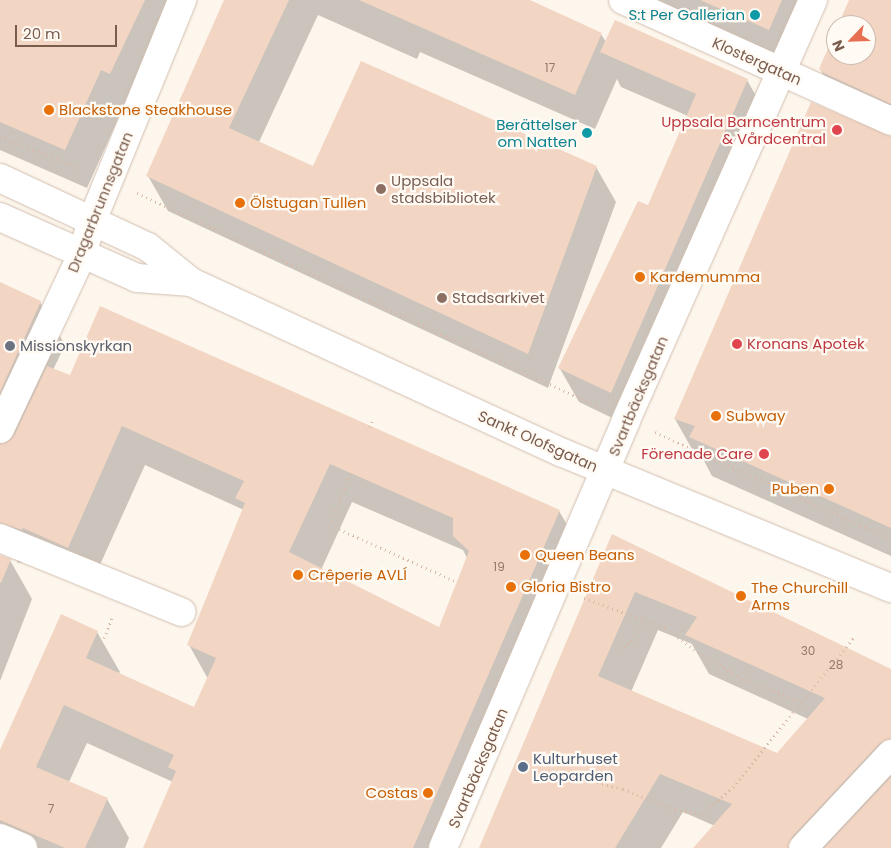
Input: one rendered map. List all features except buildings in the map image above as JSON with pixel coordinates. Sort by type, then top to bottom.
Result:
[{"type":"street","name":"Dragarbrunnsgatan","points":[[0,429],[82,255],[92,221],[182,0]]},
{"type":"street","name":"Klostergatan","points":[[623,0],[781,73],[891,121]]},
{"type":"street","name":"Svartbäcksgatan","points":[[443,848],[606,471],[626,420],[813,0]]},
{"type":"street","name":"Sankt Olofsgatan","points":[[0,178],[148,247],[191,282],[606,471],[891,588]]},
{"type":"street","name":"Sankt Olofsgatan","points":[[0,217],[137,278],[191,282]]},
{"type":"street","points":[[0,538],[125,587],[181,612]]},
{"type":"street","points":[[803,848],[891,754]]},
{"type":"street","points":[[0,838],[24,848]]},
{"type":"path","points":[[0,137],[109,180],[626,420],[891,539]]},
{"type":"path","points":[[370,427],[373,418]]},
{"type":"path","points":[[351,474],[330,525],[457,582]]},
{"type":"path","points":[[556,587],[666,628],[698,652],[740,678],[803,703]]},
{"type":"path","points":[[617,654],[631,641],[644,621]]},
{"type":"path","points":[[573,776],[623,789],[674,810],[703,814],[734,787],[855,636]]},
{"type":"place","name":"S:t Per Gallerian","points":[[755,15]]},
{"type":"place","name":"Blackstone Steakhouse","points":[[49,110]]},
{"type":"place","name":"Uppsala Barncentrum & Vårdcentral","points":[[837,130]]},
{"type":"place","name":"Berättelser om Natten","points":[[587,133]]},
{"type":"place","name":"Uppsala stadsbibliotek","points":[[381,189]]},
{"type":"place","name":"Ölstugan Tullen","points":[[240,203]]},
{"type":"place","name":"Kardemumma","points":[[640,277]]},
{"type":"place","name":"Stadsarkivet","points":[[442,298]]},
{"type":"place","name":"Kronans Apotek","points":[[737,344]]},
{"type":"place","name":"Missionskyrkan","points":[[10,346]]},
{"type":"place","name":"Subway","points":[[716,416]]},
{"type":"place","name":"Förenade Care","points":[[764,454]]},
{"type":"place","name":"Puben","points":[[829,489]]},
{"type":"place","name":"Queen Beans","points":[[525,555]]},
{"type":"place","name":"Crêperie AVLÍ","points":[[298,575]]},
{"type":"place","name":"Gloria Bistro","points":[[511,587]]},
{"type":"place","name":"The Churchill Arms","points":[[741,596]]},
{"type":"place","name":"Kulturhuset Leoparden","points":[[523,767]]},
{"type":"place","name":"Costas","points":[[428,793]]}]
